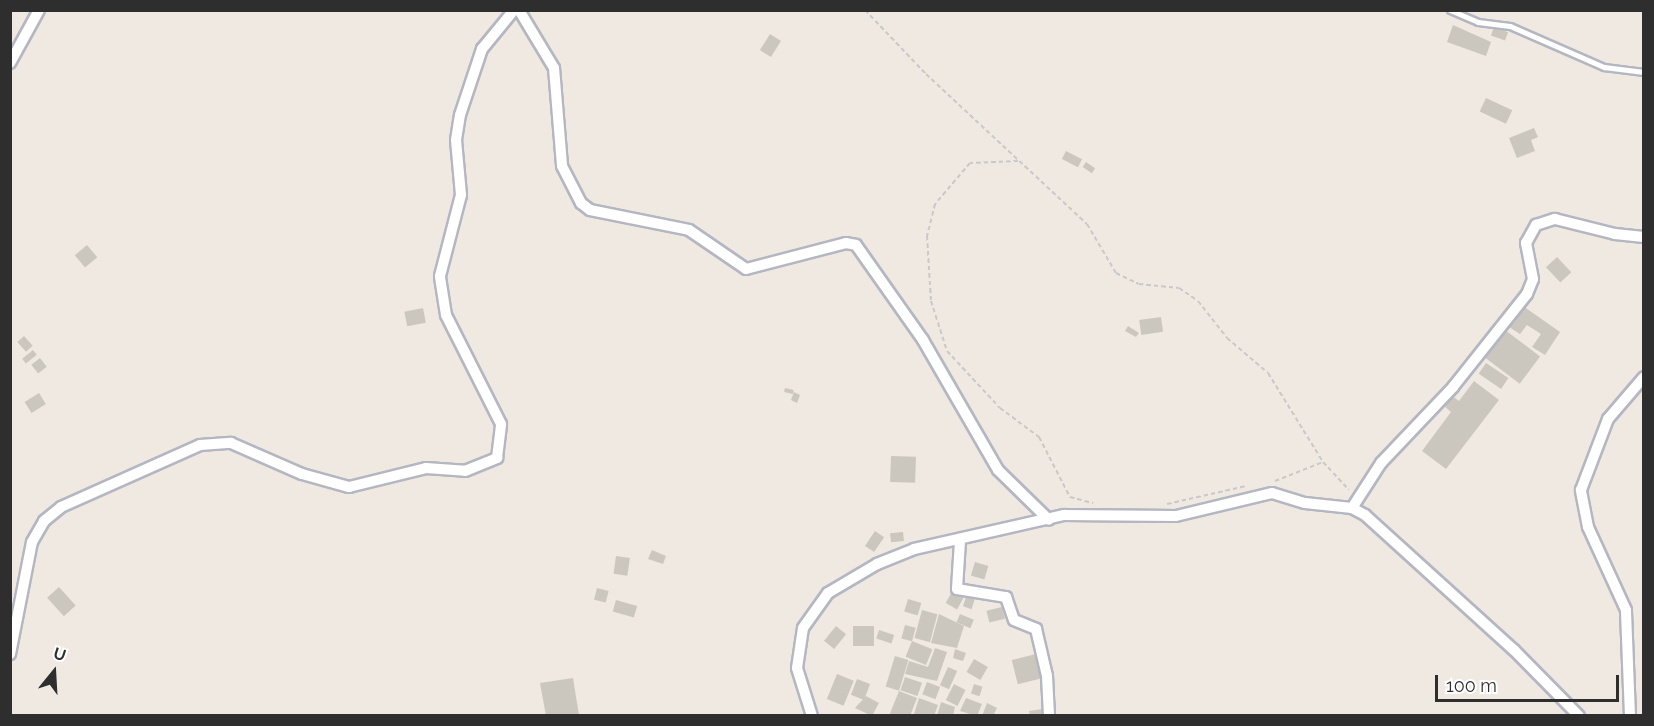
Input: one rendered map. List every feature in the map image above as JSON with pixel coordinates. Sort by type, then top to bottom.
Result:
[{"type":"street","points":[[10,63],[39,10]]},
{"type":"street","points":[[10,654],[32,542],[44,521],[61,507],[200,445],[231,443],[302,474],[349,488],[426,468],[465,471],[497,458],[501,424],[446,315],[440,276],[460,195],[457,124],[483,49],[516,10],[554,68],[562,166],[581,203],[596,211],[689,230],[746,269],[846,243],[856,245],[923,340],[998,470],[1049,520]]},
{"type":"street","points":[[1354,503],[1381,463],[1453,387],[1527,294],[1533,279],[1526,243],[1536,225],[1555,219],[1615,234],[1644,237]]},
{"type":"street","points":[[1630,716],[1626,610],[1588,527],[1581,490],[1608,419],[1644,377]]},
{"type":"street","points":[[812,716],[797,660],[803,628],[821,600],[857,575],[896,556],[1064,515],[1194,514],[1272,493],[1305,503],[1354,503],[1480,619],[1579,716]]},
{"type":"street","points":[[960,541],[957,590],[1006,597],[1014,620],[1036,629],[1047,676],[1049,716]]},
{"type":"lane","points":[[1450,10],[1478,22],[1510,26],[1604,67],[1644,72]]},
{"type":"path","points":[[865,10],[1018,161],[1087,224],[1116,273],[1139,284],[1179,288],[1193,297],[1227,338],[1268,373],[1323,462],[1354,503]]},
{"type":"path","points":[[1018,161],[970,162],[935,204],[927,236],[931,301],[947,351],[1000,408],[1039,437],[1070,497],[1099,505]]},
{"type":"path","points":[[1264,483],[1287,479],[1323,462]]},
{"type":"path","points":[[1158,506],[1252,485]]},
{"type":"building","points":[[1453,25],[1491,42],[1486,56],[1447,42]]},
{"type":"building","points":[[1494,27],[1508,32],[1505,41],[1491,35]]},
{"type":"building","points":[[770,34],[781,41],[771,57],[760,50]]},
{"type":"building","points":[[1486,98],[1512,110],[1506,124],[1480,112]]},
{"type":"building","points":[[1534,128],[1538,137],[1531,140],[1535,151],[1517,158],[1509,138]]},
{"type":"building","points":[[1066,151],[1082,159],[1078,167],[1062,159]]},
{"type":"building","points":[[1086,162],[1095,168],[1092,173],[1083,167]]},
{"type":"building","points":[[87,245],[97,257],[85,268],[75,255]]},
{"type":"building","points":[[1557,257],[1571,272],[1560,283],[1546,267]]},
{"type":"building","points":[[1523,306],[1560,332],[1545,355],[1532,347],[1541,334],[1527,325],[1520,334],[1509,327]]},
{"type":"building","points":[[423,308],[426,323],[407,326],[404,312]]},
{"type":"building","points":[[1161,317],[1163,332],[1141,335],[1139,320]]},
{"type":"building","points":[[1128,326],[1139,333],[1136,337],[1125,331]]},
{"type":"building","points":[[1505,330],[1540,356],[1520,384],[1485,357]]},
{"type":"building","points":[[24,336],[33,346],[26,352],[17,342]]},
{"type":"building","points":[[33,350],[37,355],[26,363],[22,359]]},
{"type":"building","points":[[40,358],[47,367],[38,373],[31,365]]},
{"type":"building","points":[[1486,363],[1508,378],[1501,389],[1479,374]]},
{"type":"building","points":[[1474,381],[1499,400],[1446,469],[1422,451],[1451,412],[1443,405],[1451,395],[1459,401]]},
{"type":"building","points":[[785,388],[794,390],[793,394],[784,392]]},
{"type":"building","points":[[794,392],[800,395],[797,403],[791,400]]},
{"type":"building","points":[[39,393],[46,404],[31,413],[25,402]]},
{"type":"building","points":[[891,456],[916,457],[915,483],[890,482]]},
{"type":"building","points":[[875,531],[884,537],[874,552],[865,546]]},
{"type":"building","points":[[903,532],[904,541],[891,542],[890,533]]},
{"type":"building","points":[[652,550],[666,556],[663,564],[648,559]]},
{"type":"building","points":[[616,556],[630,558],[627,576],[613,574]]},
{"type":"building","points":[[975,562],[988,566],[984,579],[971,575]]},
{"type":"building","points":[[59,587],[76,606],[64,616],[47,598]]},
{"type":"building","points":[[597,588],[609,591],[606,603],[594,600]]},
{"type":"building","points":[[953,590],[964,596],[957,609],[946,603]]},
{"type":"building","points":[[967,594],[976,597],[972,609],[963,606]]},
{"type":"building","points":[[908,599],[921,603],[918,616],[904,611]]},
{"type":"building","points":[[616,600],[637,606],[634,618],[613,612]]},
{"type":"building","points":[[1002,607],[1005,619],[989,623],[986,611]]},
{"type":"building","points":[[922,610],[937,614],[930,642],[914,638]]},
{"type":"building","points":[[939,614],[964,626],[957,648],[931,643]]},
{"type":"building","points":[[960,614],[974,620],[970,628],[956,622]]},
{"type":"building","points":[[905,625],[916,628],[912,641],[901,639]]},
{"type":"building","points":[[836,626],[846,634],[834,649],[824,641]]},
{"type":"building","points":[[853,626],[874,626],[874,646],[853,646]]},
{"type":"building","points":[[879,630],[894,635],[891,644],[876,639]]},
{"type":"building","points":[[912,641],[932,649],[926,665],[906,657]]},
{"type":"building","points":[[935,648],[947,652],[937,681],[905,674],[909,661],[928,667]]},
{"type":"building","points":[[955,649],[966,653],[963,661],[953,658]]},
{"type":"building","points":[[1036,654],[1042,678],[1018,684],[1012,660]]},
{"type":"building","points":[[895,656],[908,660],[899,691],[886,687]]},
{"type":"building","points":[[974,659],[988,667],[980,680],[966,672]]},
{"type":"building","points":[[948,667],[957,671],[949,689],[940,685]]},
{"type":"building","points":[[837,674],[854,681],[844,706],[827,699]]},
{"type":"building","points":[[905,677],[922,683],[917,696],[900,690]]},
{"type":"building","points":[[573,678],[579,715],[546,716],[540,683]]},
{"type":"building","points":[[857,679],[870,684],[864,700],[851,695]]},
{"type":"building","points":[[927,682],[940,687],[935,699],[922,694]]},
{"type":"building","points":[[954,684],[966,690],[957,706],[946,700]]},
{"type":"building","points":[[974,684],[983,687],[979,696],[971,694]]},
{"type":"building","points":[[899,691],[917,698],[910,716],[889,716]]},
{"type":"building","points":[[866,696],[879,703],[872,716],[855,708]]},
{"type":"building","points":[[919,698],[938,705],[934,716],[914,714]]},
{"type":"building","points":[[966,698],[982,704],[977,716],[960,711]]},
{"type":"building","points":[[941,702],[955,707],[953,716],[937,716]]},
{"type":"building","points":[[987,703],[997,708],[993,716],[982,716]]},
{"type":"building","points":[[1042,709],[1043,716],[1030,716],[1029,711]]}]
